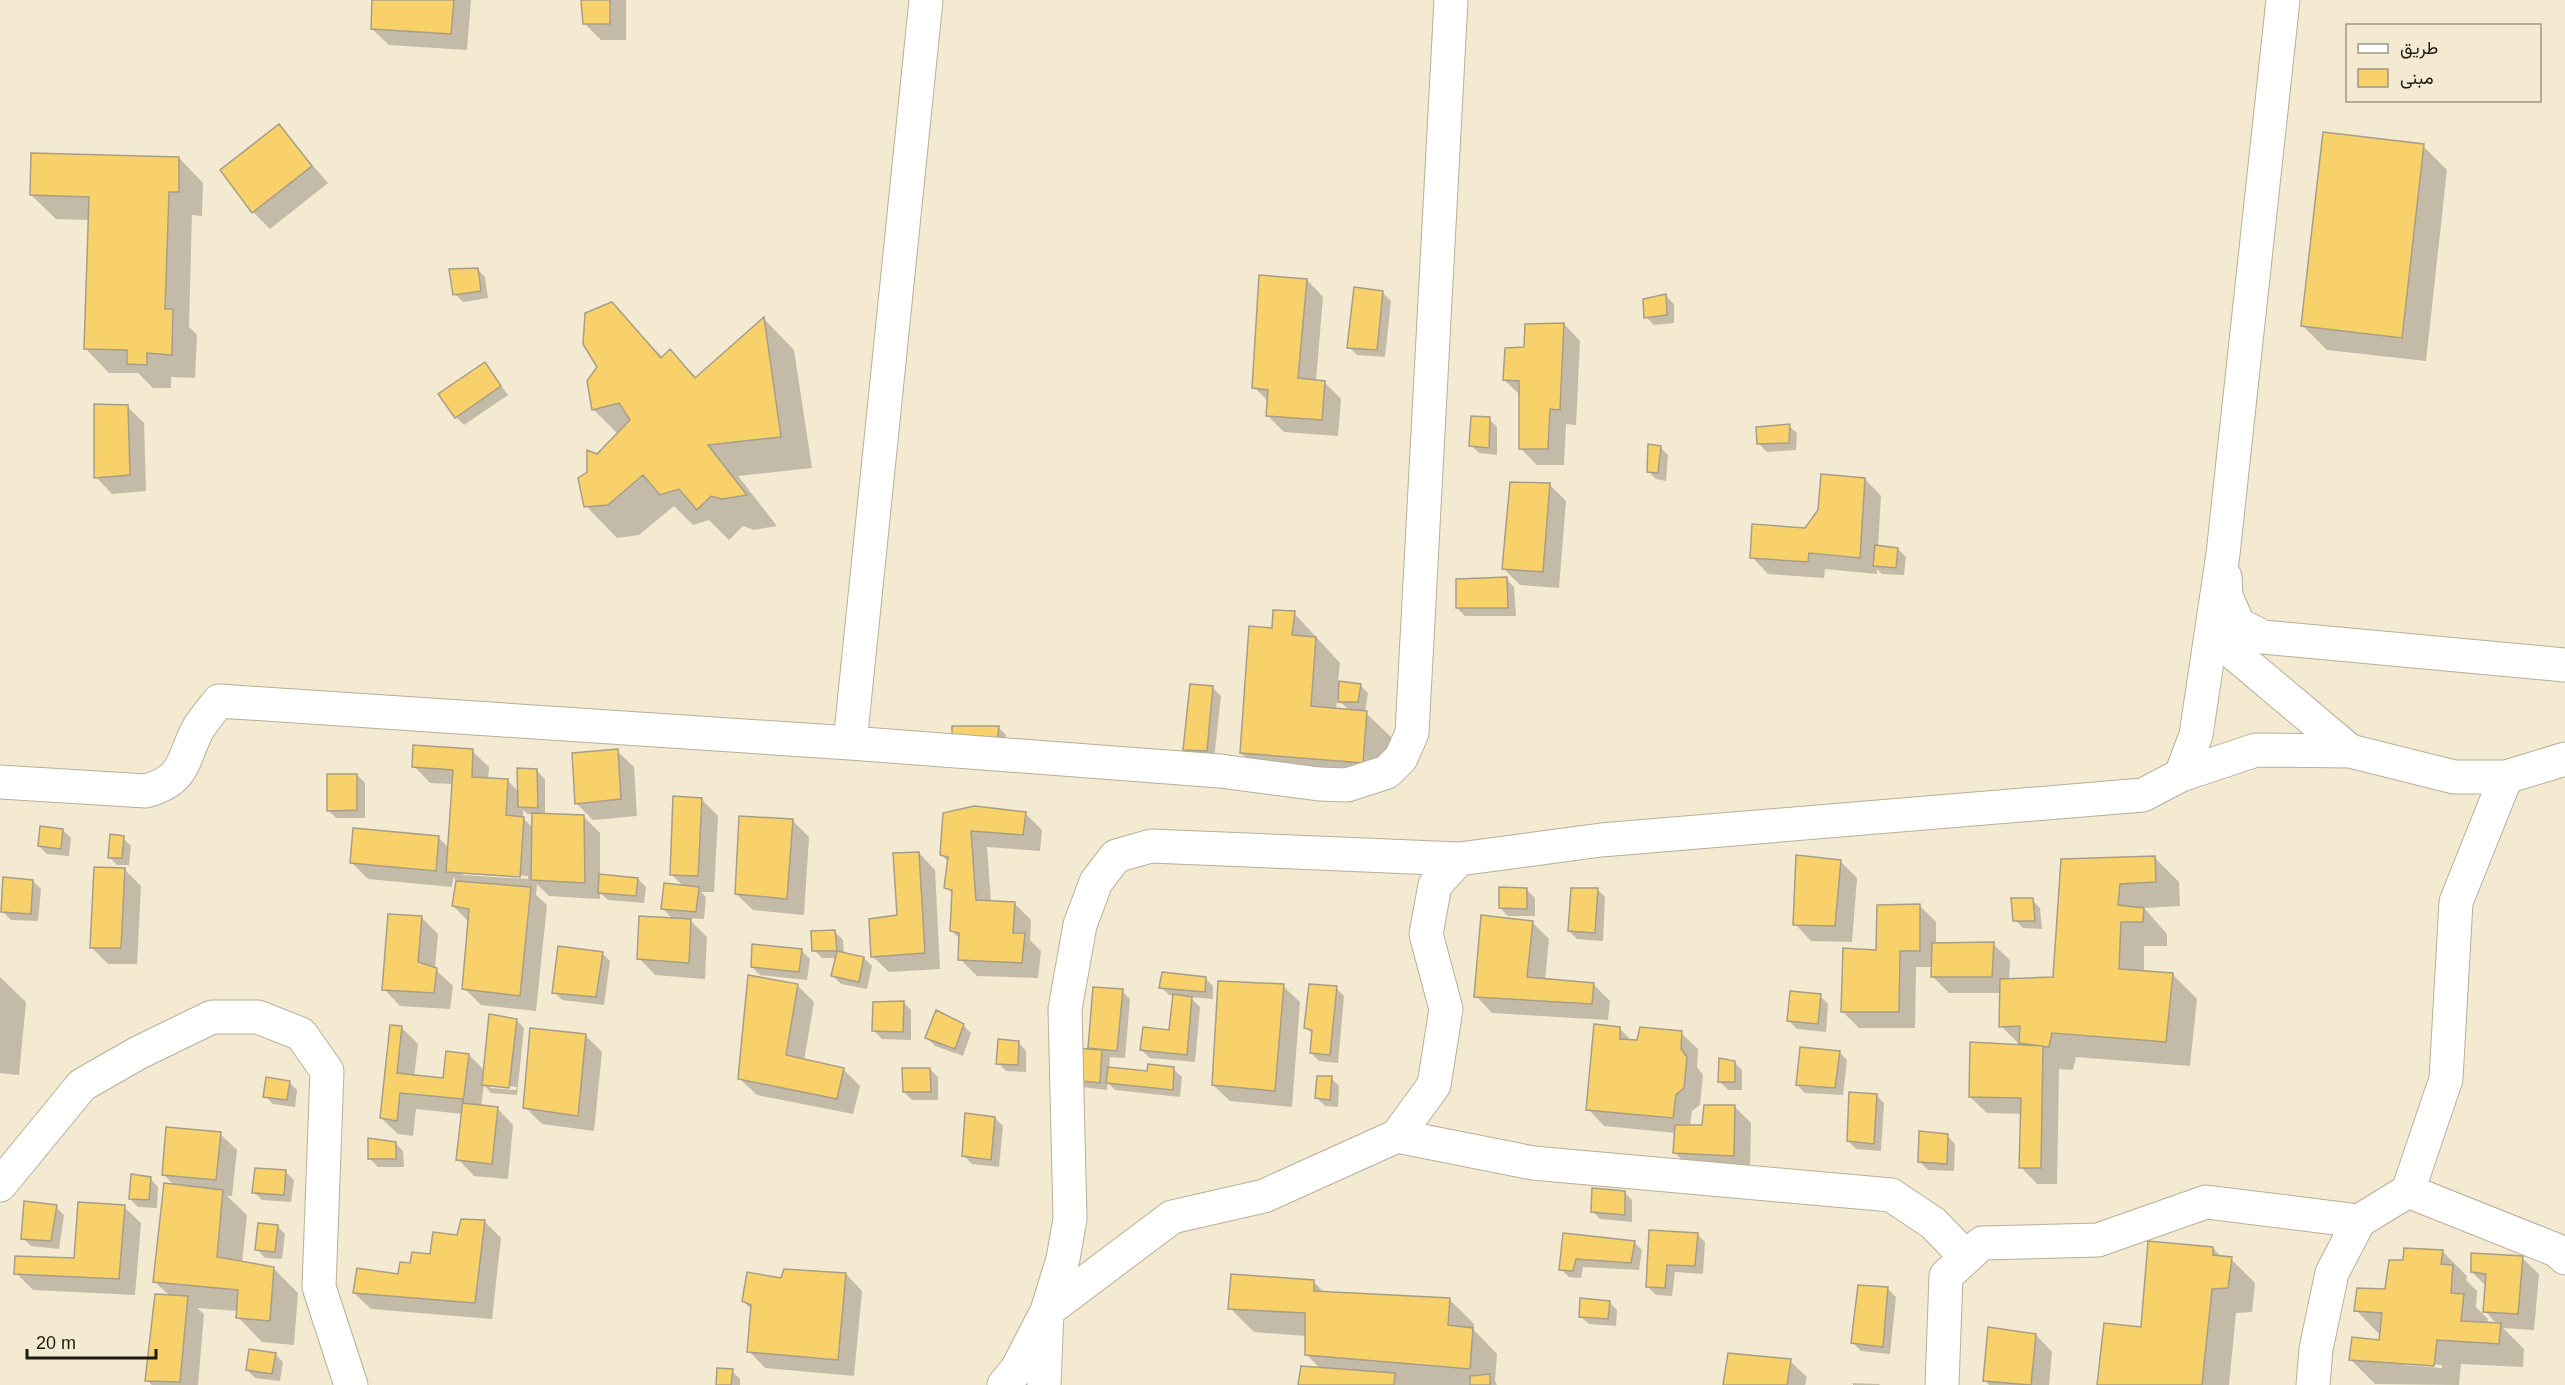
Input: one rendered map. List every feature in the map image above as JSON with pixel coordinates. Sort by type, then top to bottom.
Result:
[{"type":"street","points":[[850,743],[926,0]]},
{"type":"street","points":[[0,782],[146,791],[164,786],[180,773],[200,726],[219,702],[850,743],[1220,771],[1328,784],[1347,785],[1388,772],[1401,758],[1412,733],[1452,0]]},
{"type":"street","points":[[2181,775],[2196,735],[2223,554],[2283,0]]},
{"type":"street","points":[[2223,554],[2226,596],[2238,624],[2263,637],[2565,665]]},
{"type":"street","points":[[2211,634],[2350,751]]},
{"type":"street","points":[[1004,1385],[1017,1370],[1047,1311],[1063,1259],[1070,1219],[1065,1009],[1080,925],[1096,882],[1116,856],[1151,846],[1459,859],[1601,840],[2143,795],[2181,775],[2256,750],[2350,751],[2454,777],[2506,777],[2565,759]]},
{"type":"street","points":[[2313,1385],[2316,1349],[2332,1273],[2360,1221],[2408,1191],[2446,1079],[2456,902],[2506,777]]},
{"type":"street","points":[[1047,1311],[1172,1217],[1264,1196],[1397,1136],[1434,1085],[1446,1009],[1426,934],[1435,885],[1459,859]]},
{"type":"street","points":[[0,1185],[82,1085],[138,1053],[212,1017],[258,1017],[301,1034],[327,1071],[319,1287],[351,1385]]},
{"type":"street","points":[[1397,1136],[1533,1163],[1891,1195],[1933,1223],[1966,1257]]},
{"type":"street","points":[[2408,1191],[2556,1250],[2565,1258]]},
{"type":"street","points":[[1942,1385],[1946,1276],[1982,1243],[2098,1240],[2206,1202],[2360,1221]]},
{"type":"street","points":[[1044,1385],[1047,1311]]},
{"type":"building","points":[[372,0],[454,0],[451,34],[371,29]]},
{"type":"building","points":[[581,0],[610,0],[610,24],[583,24]]},
{"type":"building","points":[[279,124],[312,166],[252,213],[220,170]]},
{"type":"building","points":[[2323,132],[2424,144],[2402,338],[2301,326]]},
{"type":"building","points":[[31,153],[179,157],[179,192],[169,192],[165,309],[173,309],[172,355],[147,353],[147,365],[127,364],[127,350],[84,349],[89,197],[30,195]]},
{"type":"building","points":[[478,268],[481,291],[453,295],[449,269]]},
{"type":"building","points":[[1259,275],[1307,279],[1298,378],[1325,381],[1322,420],[1266,416],[1268,390],[1252,388]]},
{"type":"building","points":[[1354,287],[1383,291],[1377,350],[1347,348]]},
{"type":"building","points":[[1666,294],[1667,315],[1644,318],[1643,299]]},
{"type":"building","points":[[612,302],[661,358],[670,349],[695,378],[764,317],[781,437],[708,445],[747,495],[722,499],[711,496],[697,510],[679,489],[660,495],[643,475],[608,505],[584,507],[578,478],[587,472],[587,450],[597,454],[630,420],[619,403],[592,410],[587,381],[597,367],[583,344],[585,313]]},
{"type":"building","points":[[1564,323],[1560,410],[1550,409],[1548,449],[1519,449],[1519,381],[1503,380],[1505,348],[1524,347],[1525,324]]},
{"type":"building","points":[[485,362],[501,386],[455,418],[438,394]]},
{"type":"building","points":[[94,404],[128,405],[130,475],[94,478]]},
{"type":"building","points":[[1471,416],[1490,417],[1489,448],[1469,446]]},
{"type":"building","points":[[1790,424],[1789,443],[1757,444],[1756,427]]},
{"type":"building","points":[[1648,444],[1661,446],[1658,473],[1647,472]]},
{"type":"building","points":[[1821,474],[1865,478],[1860,558],[1809,553],[1808,562],[1750,558],[1752,524],[1805,528],[1818,510]]},
{"type":"building","points":[[1510,482],[1550,483],[1543,572],[1502,569]]},
{"type":"building","points":[[1875,545],[1898,548],[1896,568],[1873,566]]},
{"type":"building","points":[[1507,577],[1508,608],[1456,608],[1456,579]]},
{"type":"building","points":[[1273,610],[1295,611],[1292,635],[1316,637],[1311,706],[1367,711],[1363,763],[1240,753],[1249,626],[1272,628]]},
{"type":"building","points":[[1339,681],[1361,684],[1358,702],[1338,702]]},
{"type":"building","points":[[1190,684],[1213,686],[1207,751],[1183,750]]},
{"type":"building","points":[[952,726],[999,726],[997,744],[952,744]]},
{"type":"building","points":[[413,745],[473,749],[472,777],[508,779],[506,815],[524,817],[520,877],[446,872],[453,770],[412,767]]},
{"type":"building","points":[[618,749],[621,799],[575,804],[572,753]]},
{"type":"building","points":[[517,768],[537,769],[538,808],[518,807]]},
{"type":"building","points":[[327,774],[357,774],[357,810],[327,811]]},
{"type":"building","points":[[673,796],[702,798],[698,876],[670,875]]},
{"type":"building","points":[[974,806],[1026,812],[1023,835],[971,831],[976,900],[1015,902],[1013,933],[1025,933],[1022,963],[958,960],[959,933],[950,931],[952,890],[944,888],[948,857],[940,855],[943,813]]},
{"type":"building","points":[[532,813],[584,815],[585,883],[531,880]]},
{"type":"building","points":[[739,816],[793,819],[787,899],[735,894]]},
{"type":"building","points":[[40,826],[63,829],[61,849],[38,846]]},
{"type":"building","points":[[353,828],[439,836],[436,871],[350,863]]},
{"type":"building","points":[[110,834],[124,836],[122,858],[108,858]]},
{"type":"building","points":[[919,852],[925,953],[871,957],[869,919],[897,915],[893,853]]},
{"type":"building","points":[[1796,855],[1841,860],[1835,926],[1793,925]]},
{"type":"building","points":[[2155,856],[2156,882],[2120,884],[2118,905],[2144,908],[2143,922],[2121,922],[2119,969],[2173,973],[2166,1042],[2052,1033],[2049,1047],[2019,1043],[2020,1026],[1999,1027],[2000,979],[2053,977],[2061,859]]},
{"type":"building","points":[[94,867],[125,868],[121,948],[90,948]]},
{"type":"building","points":[[599,874],[638,878],[636,896],[598,893]]},
{"type":"building","points":[[3,877],[33,880],[31,914],[1,912]]},
{"type":"building","points":[[456,881],[531,887],[520,996],[462,989],[469,909],[452,906]]},
{"type":"building","points":[[664,883],[699,887],[696,912],[661,909]]},
{"type":"building","points":[[1499,887],[1527,888],[1527,909],[1499,908]]},
{"type":"building","points":[[1571,888],[1598,888],[1595,933],[1568,931]]},
{"type":"building","points":[[2011,898],[2033,898],[2035,921],[2013,921]]},
{"type":"building","points":[[1920,904],[1920,951],[1900,951],[1899,1012],[1841,1012],[1843,948],[1876,950],[1877,905]]},
{"type":"building","points":[[388,914],[422,916],[418,962],[437,968],[434,993],[382,990]]},
{"type":"building","points":[[1481,915],[1533,921],[1527,977],[1594,983],[1592,1004],[1474,997]]},
{"type":"building","points":[[639,916],[691,919],[689,963],[637,959]]},
{"type":"building","points":[[835,930],[837,951],[812,951],[811,931]]},
{"type":"building","points":[[1994,942],[1992,977],[1931,977],[1932,943]]},
{"type":"building","points":[[752,944],[802,949],[799,972],[751,967]]},
{"type":"building","points":[[558,946],[603,952],[596,997],[552,993]]},
{"type":"building","points":[[837,951],[864,957],[859,982],[831,976]]},
{"type":"building","points":[[1162,972],[1206,977],[1205,992],[1159,988]]},
{"type":"building","points":[[748,975],[798,984],[786,1055],[844,1068],[837,1099],[738,1079]]},
{"type":"building","points":[[1218,981],[1284,984],[1275,1091],[1212,1085]]},
{"type":"building","points":[[1309,984],[1337,986],[1330,1055],[1310,1053],[1312,1030],[1304,1028]]},
{"type":"building","points":[[1093,987],[1123,989],[1117,1051],[1088,1048]]},
{"type":"building","points":[[1790,991],[1821,994],[1818,1024],[1787,1021]]},
{"type":"building","points":[[1173,994],[1192,997],[1187,1055],[1140,1050],[1143,1027],[1169,1030]]},
{"type":"building","points":[[904,1001],[903,1032],[872,1031],[873,1002]]},
{"type":"building","points":[[936,1010],[964,1024],[955,1049],[925,1038]]},
{"type":"building","points":[[489,1014],[517,1019],[509,1088],[482,1085]]},
{"type":"building","points":[[1594,1024],[1620,1027],[1620,1039],[1637,1040],[1640,1027],[1682,1031],[1681,1049],[1687,1057],[1684,1088],[1676,1095],[1673,1118],[1586,1110]]},
{"type":"building","points":[[390,1025],[402,1026],[397,1073],[443,1078],[446,1051],[469,1054],[463,1103],[498,1107],[492,1164],[456,1160],[463,1099],[400,1093],[397,1121],[380,1118]]},
{"type":"building","points":[[530,1028],[586,1034],[578,1116],[523,1108]]},
{"type":"building","points":[[998,1039],[1019,1041],[1018,1065],[996,1064]]},
{"type":"building","points":[[1970,1042],[2043,1046],[2041,1168],[2019,1168],[2021,1098],[1969,1097]]},
{"type":"building","points":[[1800,1047],[1840,1051],[1835,1088],[1796,1085]]},
{"type":"building","points":[[1075,1048],[1102,1050],[1100,1083],[1073,1080]]},
{"type":"building","points":[[1719,1058],[1735,1061],[1735,1082],[1718,1082]]},
{"type":"building","points":[[1148,1064],[1174,1067],[1173,1090],[1106,1083],[1108,1067],[1147,1071]]},
{"type":"building","points":[[902,1068],[930,1068],[931,1092],[903,1092]]},
{"type":"building","points":[[1317,1076],[1332,1076],[1330,1100],[1315,1098]]},
{"type":"building","points":[[266,1077],[290,1081],[287,1100],[263,1097]]},
{"type":"building","points":[[1849,1092],[1877,1094],[1874,1144],[1847,1141]]},
{"type":"building","points":[[1704,1105],[1735,1105],[1734,1156],[1673,1153],[1675,1125],[1702,1125]]},
{"type":"building","points":[[965,1113],[995,1117],[991,1160],[962,1156]]},
{"type":"building","points":[[166,1127],[221,1132],[216,1180],[162,1175]]},
{"type":"building","points":[[1919,1131],[1948,1134],[1947,1164],[1918,1162]]},
{"type":"building","points":[[368,1138],[396,1142],[396,1159],[368,1159]]},
{"type":"building","points":[[255,1168],[286,1170],[284,1195],[252,1193]]},
{"type":"building","points":[[131,1174],[151,1177],[149,1200],[129,1199]]},
{"type":"building","points":[[164,1183],[223,1190],[217,1257],[274,1267],[270,1321],[236,1318],[238,1290],[153,1282]]},
{"type":"building","points":[[1592,1188],[1625,1191],[1625,1215],[1591,1212]]},
{"type":"building","points":[[24,1201],[57,1205],[51,1241],[21,1239]]},
{"type":"building","points":[[78,1202],[125,1205],[119,1279],[14,1274],[15,1256],[74,1258]]},
{"type":"building","points":[[461,1219],[485,1220],[475,1303],[353,1293],[357,1268],[398,1274],[400,1262],[410,1263],[412,1252],[430,1254],[433,1232],[457,1235]]},
{"type":"building","points":[[258,1223],[278,1225],[275,1252],[255,1250]]},
{"type":"building","points":[[1649,1230],[1698,1233],[1695,1266],[1667,1265],[1665,1288],[1646,1287]]},
{"type":"building","points":[[1563,1233],[1635,1241],[1631,1263],[1576,1259],[1573,1271],[1559,1270]]},
{"type":"building","points":[[2148,1241],[2213,1247],[2213,1255],[2232,1257],[2228,1288],[2212,1289],[2202,1385],[2097,1385],[2104,1323],[2141,1327]]},
{"type":"building","points":[[2404,1248],[2443,1250],[2441,1264],[2453,1265],[2451,1293],[2464,1294],[2461,1321],[2501,1323],[2499,1344],[2437,1340],[2434,1366],[2349,1360],[2352,1337],[2379,1340],[2382,1313],[2354,1311],[2357,1288],[2385,1289],[2389,1260],[2403,1260]]},
{"type":"building","points":[[2471,1253],[2523,1256],[2518,1314],[2483,1312],[2486,1274],[2471,1272]]},
{"type":"building","points":[[784,1269],[846,1273],[838,1360],[747,1352],[751,1305],[742,1301],[747,1272],[781,1278]]},
{"type":"building","points":[[1231,1274],[1314,1280],[1314,1291],[1450,1298],[1448,1325],[1473,1328],[1470,1369],[1305,1355],[1305,1313],[1228,1309]]},
{"type":"building","points":[[1858,1285],[1888,1287],[1883,1347],[1851,1343]]},
{"type":"building","points":[[155,1294],[188,1296],[180,1382],[145,1381]]},
{"type":"building","points":[[1580,1298],[1610,1301],[1608,1319],[1579,1317]]},
{"type":"building","points":[[1988,1327],[2036,1334],[2031,1385],[1983,1381]]},
{"type":"building","points":[[249,1349],[276,1353],[272,1374],[246,1370]]},
{"type":"building","points":[[1728,1353],[1791,1359],[1787,1385],[1723,1385]]},
{"type":"building","points":[[1301,1366],[1395,1373],[1394,1385],[1298,1385]]},
{"type":"building","points":[[717,1368],[733,1369],[731,1385],[716,1385]]},
{"type":"building","points":[[1490,1374],[1490,1385],[1470,1385],[1470,1376]]}]
